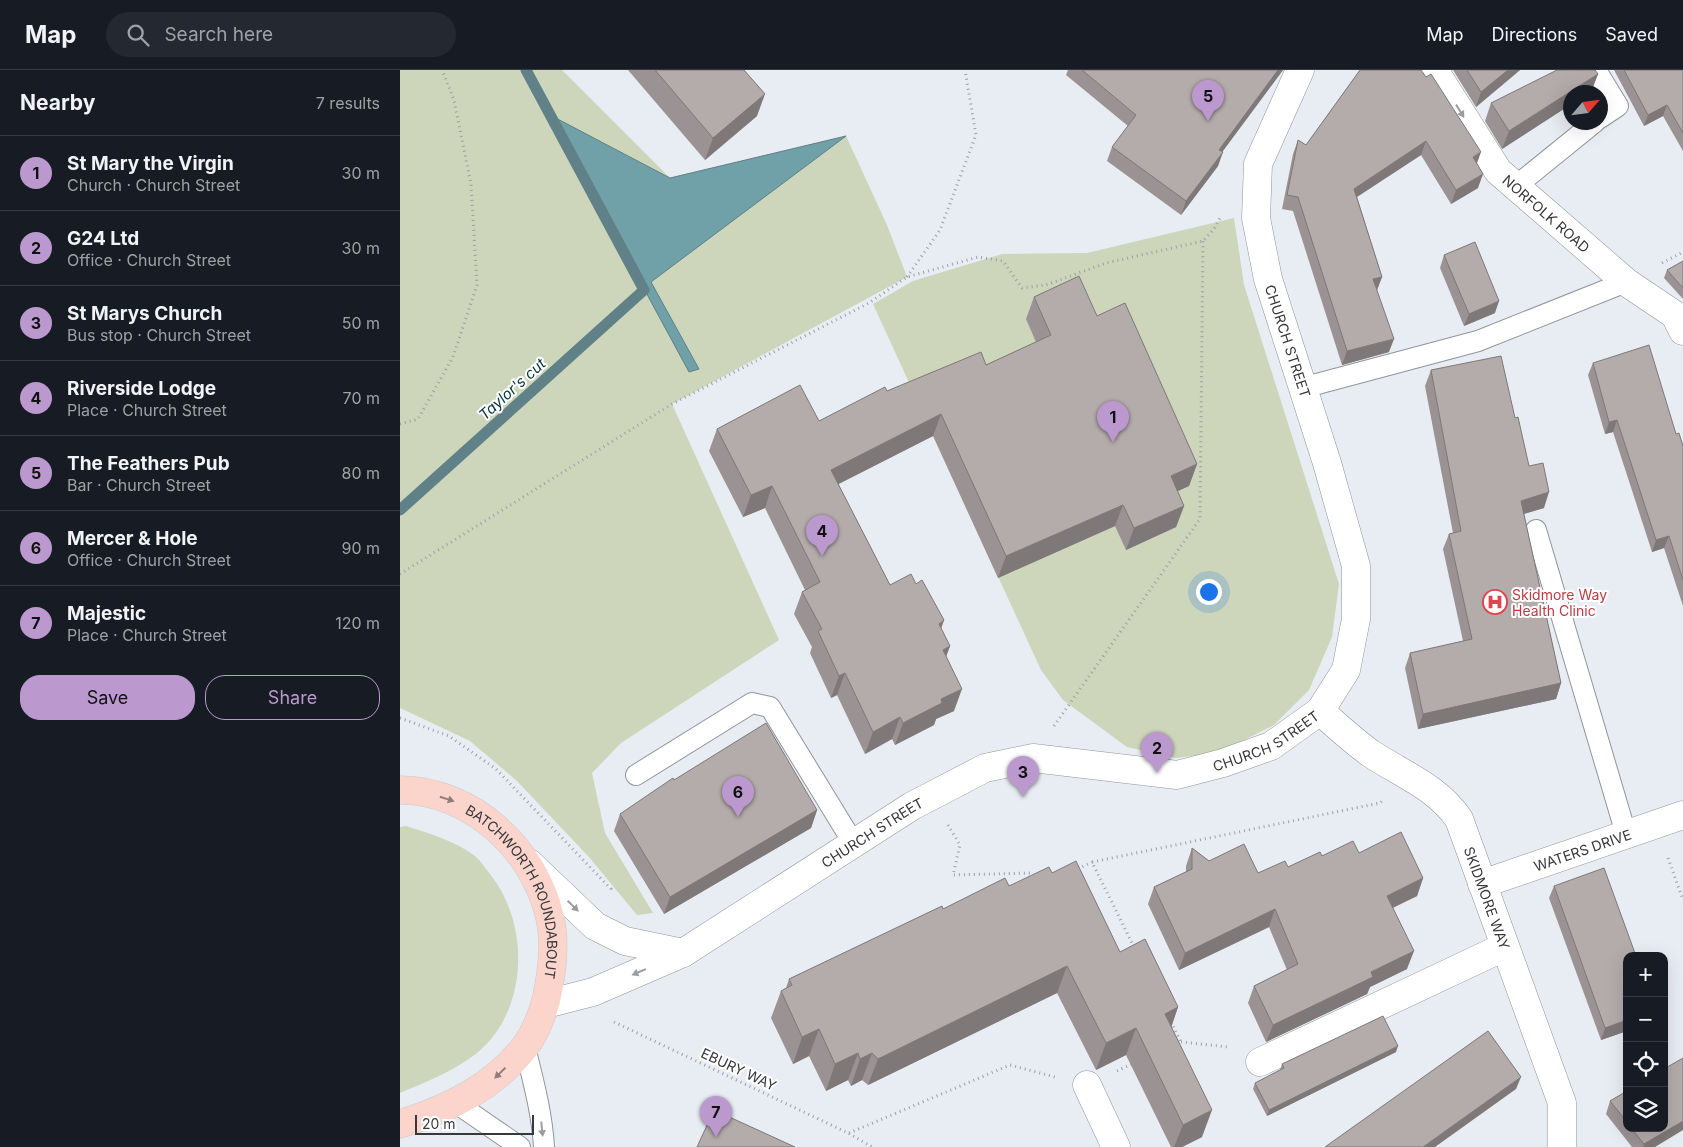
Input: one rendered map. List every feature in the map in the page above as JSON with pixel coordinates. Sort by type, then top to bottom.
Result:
[{"type":"main road","name":"BATCHWORTH ROUNDABOUT","points":[[400,790],[417,790],[460,803],[496,827],[526,860],[541,888],[550,918],[554,962],[546,1004],[525,1047],[497,1077],[456,1103],[400,1124]]},
{"type":"street","name":"CHURCH STREET","points":[[546,1004],[593,992],[683,953],[931,796],[985,768],[1033,758],[1177,775],[1223,763],[1271,746],[1320,711],[1346,670],[1356,619],[1356,566],[1327,463],[1268,278],[1256,218],[1258,164],[1300,70]]},
{"type":"street","name":"NORFOLK ROAD","points":[[1434,70],[1498,172],[1626,282],[1675,315],[1683,331]]},
{"type":"street","name":"SKIDMORE WAY","points":[[1320,711],[1368,751],[1406,776],[1435,791],[1459,819],[1562,1103],[1562,1147]]},
{"type":"street","name":"WATERS DRIVE","points":[[1482,884],[1683,815]]},
{"type":"street","points":[[526,860],[596,926],[626,941],[683,953]]},
{"type":"street","points":[[1260,1062],[1504,947]]},
{"type":"street","points":[[1087,1085],[1116,1147]]},
{"type":"lane","points":[[1596,70],[1605,85]]},
{"type":"lane","points":[[1608,90],[1618,106],[1608,113]]},
{"type":"lane","points":[[1516,186],[1585,130]]},
{"type":"lane","points":[[1302,388],[1478,341],[1626,282]]},
{"type":"lane","points":[[1536,530],[1626,834]]},
{"type":"lane","points":[[636,774],[752,704],[770,707],[854,844]]},
{"type":"lane","points":[[525,1047],[543,1128],[544,1147]]},
{"type":"lane","points":[[456,1103],[520,1147]]},
{"type":"path","points":[[400,424],[418,419],[454,357],[477,284],[471,184],[454,100],[442,70]]},
{"type":"path","points":[[907,277],[940,230],[976,135],[965,70]]},
{"type":"path","points":[[400,574],[672,404],[869,303],[907,277],[978,257],[1003,260],[1022,288],[1046,285],[1106,263],[1203,240],[1200,519],[1033,758]]},
{"type":"path","points":[[400,718],[449,736],[496,769],[599,875]]},
{"type":"path","points":[[1075,871],[1092,862],[1380,803],[1406,776]]},
{"type":"path","points":[[931,796],[960,844],[953,875],[1030,873],[1035,881]]},
{"type":"path","points":[[1656,824],[1683,900]]},
{"type":"path","points":[[1092,862],[1134,948]]},
{"type":"path","points":[[1168,1016],[1181,1042]]},
{"type":"path","name":"EBURY WAY","points":[[611,1021],[848,1133],[872,1147]]},
{"type":"green space","points":[[400,70],[562,70],[670,178],[846,136],[887,225],[907,277],[672,404],[779,640],[621,743],[592,773],[605,833],[653,913],[637,915],[589,857],[516,780],[470,741],[400,708]]},
{"type":"green space","points":[[1234,218],[1244,285],[1339,584],[1332,637],[1309,690],[1274,725],[1220,752],[1176,758],[1127,747],[1063,700],[1041,670],[873,304],[913,281],[1002,254],[1087,253]]},
{"type":"green space","points":[[406,826],[451,842],[475,856],[481,862],[503,894],[512,917],[517,941],[518,966],[515,991],[507,1014],[494,1035],[477,1053],[459,1065],[440,1076],[400,1093],[400,827]]},
{"type":"water","points":[[550,115],[670,178],[846,136],[651,282],[699,369],[689,372]]},
{"type":"building","points":[[655,70],[744,70],[765,94],[713,138]]},
{"type":"building","points":[[1082,70],[1278,70],[1219,150],[1223,152],[1186,201],[1112,147],[1136,115]]},
{"type":"building","points":[[1360,70],[1421,70],[1426,77],[1431,74],[1481,152],[1473,157],[1483,174],[1456,190],[1426,141],[1354,189],[1382,277],[1373,279],[1394,339],[1347,351],[1298,197],[1287,195],[1298,140],[1306,145]]},
{"type":"building","points":[[1467,70],[1508,70],[1481,92]]},
{"type":"building","points":[[1557,70],[1595,70],[1598,74],[1581,85],[1563,85],[1563,96],[1509,131],[1491,103]]},
{"type":"building","points":[[1624,70],[1683,70],[1683,133],[1667,105],[1648,115]]},
{"type":"building","points":[[1475,242],[1499,301],[1469,314],[1444,255]]},
{"type":"building","points":[[1683,261],[1683,288],[1667,270]]},
{"type":"building","points":[[1079,276],[1097,316],[1125,303],[1197,464],[1171,476],[1184,506],[1134,528],[1123,505],[1006,556],[941,414],[831,470],[890,585],[911,574],[916,584],[922,580],[944,620],[939,624],[950,646],[943,650],[962,689],[941,699],[942,703],[903,723],[900,717],[873,732],[845,673],[839,676],[818,631],[822,629],[802,592],[820,582],[772,486],[751,495],[717,429],[800,385],[819,421],[885,387],[887,391],[981,352],[986,365],[1051,335],[1034,297]]},
{"type":"building","points":[[1649,345],[1676,434],[1679,433],[1683,446],[1683,580],[1669,536],[1656,540],[1617,420],[1609,422],[1593,363]]},
{"type":"building","points":[[1501,356],[1515,418],[1518,417],[1529,466],[1543,463],[1549,492],[1521,501],[1561,683],[1423,714],[1410,653],[1472,639],[1449,534],[1461,531],[1431,370]]},
{"type":"building","points":[[766,723],[817,810],[670,897],[620,814],[673,778],[674,780]]},
{"type":"building","points":[[1401,832],[1423,878],[1387,896],[1414,951],[1371,972],[1373,977],[1273,1025],[1254,986],[1298,964],[1275,909],[1185,953],[1154,887],[1192,869],[1192,848],[1209,861],[1244,844],[1258,873],[1285,861],[1288,867],[1320,852],[1322,856],[1353,841],[1359,853]]},
{"type":"building","points":[[1076,861],[1120,952],[1145,939],[1178,1007],[1165,1014],[1212,1110],[1183,1125],[1136,1028],[1106,1043],[1067,966],[878,1059],[872,1053],[860,1059],[858,1053],[835,1064],[819,1029],[802,1037],[781,991],[792,985],[789,979],[942,906],[943,909],[1005,878],[1009,886],[1049,867],[1052,873]]},
{"type":"building","points":[[1604,868],[1635,952],[1623,952],[1623,1021],[1605,1028],[1554,886]]},
{"type":"building","points":[[1383,1016],[1398,1046],[1269,1110],[1255,1083],[1284,1068],[1282,1064]]},
{"type":"building","points":[[1488,1031],[1521,1077],[1423,1147],[1325,1147]]},
{"type":"building","points":[[1683,1058],[1683,1121],[1668,1130],[1668,1087],[1668,1067]]},
{"type":"building","points":[[1623,1093],[1623,1117],[1610,1101]]},
{"type":"building","points":[[714,1110],[795,1147],[697,1147]]},
{"type":"building","points":[[1634,1132],[1664,1132],[1644,1144]]},
{"type":"waterway","name":"Taylor's cut","points":[[400,510],[644,290],[526,70]]},
{"type":"place","name":"The Feathers Pub","points":[[1208,121]]},
{"type":"place","name":"St Mary the Virgin","points":[[1113,442]]},
{"type":"place","name":"Riverside Lodge","points":[[822,556]]},
{"type":"place","name":"Skidmore Way Health Clinic","points":[[1495,602]]},
{"type":"place","name":"G24 Ltd","points":[[1157,773]]},
{"type":"place","name":"St Marys Church","points":[[1023,797]]},
{"type":"place","name":"Mercer & Hole","points":[[738,817]]},
{"type":"place","name":"Majestic","points":[[716,1137]]}]
